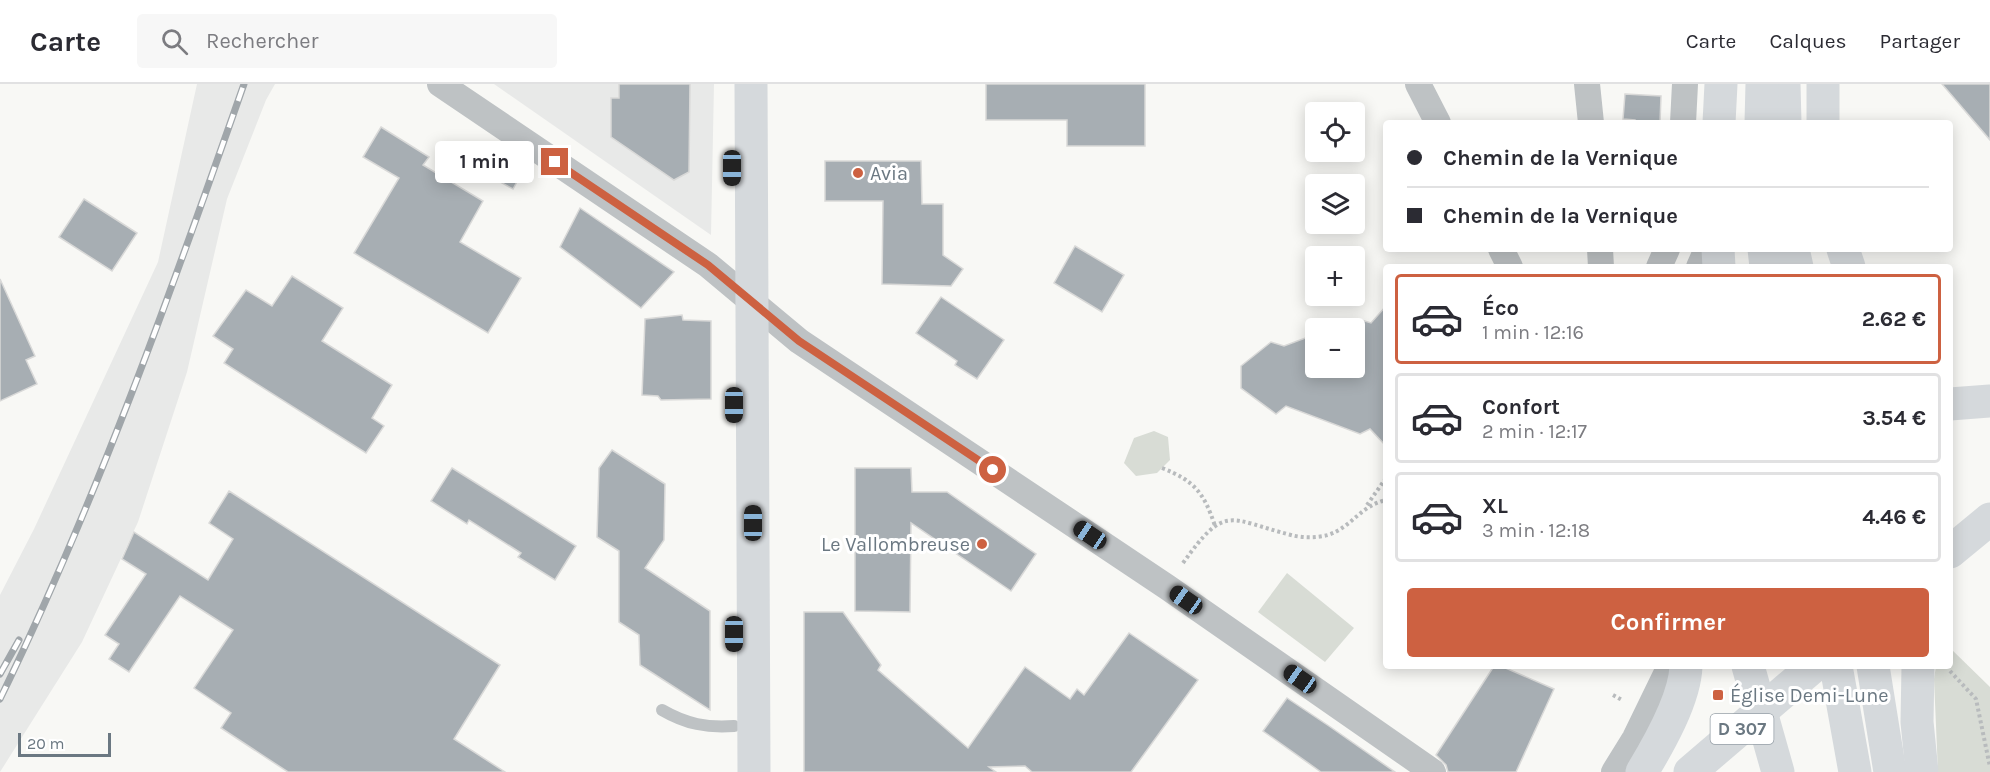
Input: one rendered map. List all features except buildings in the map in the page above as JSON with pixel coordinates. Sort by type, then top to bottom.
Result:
[{"type":"main road","points":[[732,84],[743,293],[754,772]]},
{"type":"main road","points":[[734,772],[743,293],[752,84]]},
{"type":"main road","points":[[1719,120],[1721,84]]},
{"type":"main road","points":[[1761,120],[1762,84]]},
{"type":"main road","points":[[1784,84],[1785,120]]},
{"type":"main road","points":[[1823,84],[1823,120]]},
{"type":"main road","points":[[1953,404],[1990,401]]},
{"type":"main road","points":[[1953,550],[1990,519]]},
{"type":"main road","points":[[1642,772],[1669,722],[1686,675],[1686,669]]},
{"type":"main road","points":[[1749,669],[1778,772]]},
{"type":"main road","points":[[1837,669],[1855,772]]},
{"type":"main road","points":[[1873,669],[1890,772]]},
{"type":"main road","points":[[1918,669],[1917,722],[1922,772]]},
{"type":"main road","name":"D 307","points":[[1690,772],[1804,676]]},
{"type":"street","points":[[440,84],[708,265],[799,341],[1167,586],[1433,772]]},
{"type":"street","points":[[1418,84],[1436,120]]},
{"type":"street","points":[[1587,84],[1591,120]]},
{"type":"street","points":[[1683,120],[1684,84]]},
{"type":"street","points":[[1614,772],[1635,738],[1669,669]]},
{"type":"lane","points":[[662,711],[683,722],[714,727],[734,726]]},
{"type":"path","points":[[1162,468],[1180,475],[1206,498],[1215,525]]},
{"type":"path","points":[[1181,566],[1200,539],[1215,525],[1232,518],[1302,538],[1327,535],[1351,522],[1367,506],[1383,482]]},
{"type":"path","points":[[1367,506],[1383,501]]},
{"type":"path","points":[[1948,669],[1976,699],[1990,767]]},
{"type":"shaded area","points":[[197,84],[275,84],[266,100],[227,199],[187,372],[138,522],[82,642],[0,772],[0,595],[34,529],[158,262]]},
{"type":"shaded area","points":[[494,84],[714,84],[711,235]]},
{"type":"shaded area","points":[[1154,431],[1168,437],[1170,460],[1157,473],[1136,476],[1124,463],[1134,438]]},
{"type":"shaded area","points":[[1287,573],[1354,628],[1325,662],[1258,612]]},
{"type":"shaded area","points":[[1953,651],[1990,687],[1990,772],[1938,772],[1936,669],[1953,669]]},
{"type":"railway","points":[[0,699],[101,472],[189,240],[244,84]]},
{"type":"railway","points":[[0,674],[19,640]]},
{"type":"place","name":"Avia","points":[[858,173]]},
{"type":"place","name":"Le Vallombreuse","points":[[982,544]]},
{"type":"place","name":"Église Demi-Lune","points":[[1718,695]]},
{"type":"route","points":[[555,162],[708,265],[799,341],[993,470]]}]
